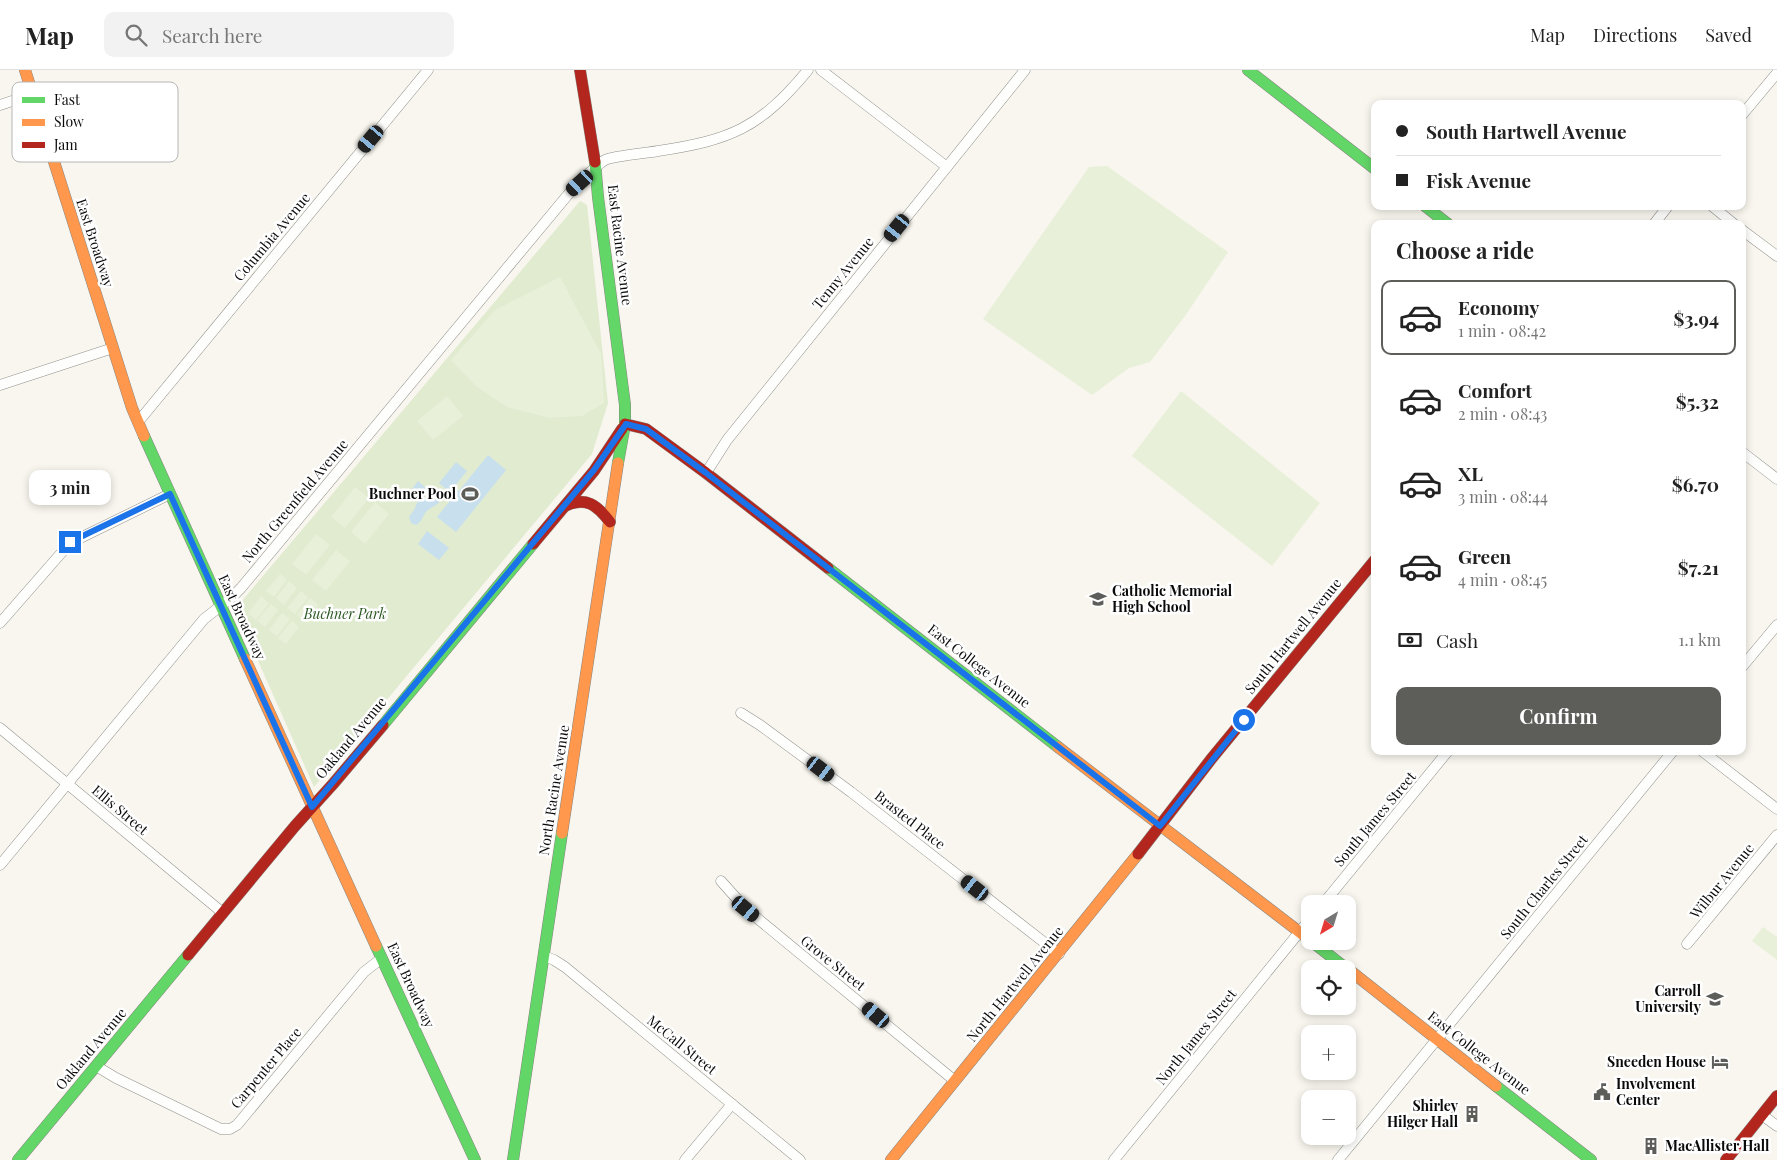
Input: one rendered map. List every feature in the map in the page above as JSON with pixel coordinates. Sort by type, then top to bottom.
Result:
[{"type":"street","name":"East Broadway","points":[[25,70],[29,82]]},
{"type":"street","name":"Columbia Avenue","points":[[138,422],[428,70]]},
{"type":"street","name":"East Racine Avenue","points":[[580,70],[596,168],[626,424]]},
{"type":"street","name":"North Greenfield Avenue","points":[[0,865],[202,622],[241,588],[571,191],[606,160],[708,142],[736,132],[755,121],[780,102],[808,70]]},
{"type":"street","points":[[821,70],[947,166]]},
{"type":"street","name":"Tenny Avenue","points":[[706,473],[733,432],[1025,70]]},
{"type":"street","points":[[1248,70],[1371,166]]},
{"type":"street","points":[[1746,110],[1777,73]]},
{"type":"street","points":[[0,105],[12,101]]},
{"type":"street","name":"East Broadway","points":[[54,162],[138,422],[312,807],[475,1160]]},
{"type":"street","points":[[1430,210],[1443,220]]},
{"type":"street","points":[[1657,220],[1665,210]]},
{"type":"street","points":[[1717,210],[1729,220]]},
{"type":"street","points":[[1746,233],[1777,256]]},
{"type":"street","points":[[0,385],[113,348]]},
{"type":"street","name":"East College Avenue","points":[[626,424],[646,429],[706,473],[1160,826],[1300,932]]},
{"type":"street","name":"Oakland Avenue","points":[[18,1160],[594,470],[626,424]]},
{"type":"street","name":"North Racine Avenue","points":[[513,1160],[626,424]]},
{"type":"street","points":[[1746,455],[1777,479]]},
{"type":"street","points":[[0,623],[70,542],[170,494]]},
{"type":"street","points":[[564,506],[580,501],[586,502],[599,510],[610,522]]},
{"type":"street","name":"South Hartwell Avenue","points":[[1160,826],[1218,751],[1371,565]]},
{"type":"street","points":[[1746,662],[1777,625]]},
{"type":"street","name":"Brasted Place","points":[[741,713],[851,792],[1059,954]]},
{"type":"street","name":"Ellis Street","points":[[0,728],[223,913]]},
{"type":"street","name":"South James Street","points":[[1330,895],[1445,755]]},
{"type":"street","name":"South Charles Street","points":[[1338,1160],[1670,755]]},
{"type":"street","points":[[1707,755],[1777,809]]},
{"type":"street","name":"North Hartwell Avenue","points":[[891,1160],[1059,954],[1160,826]]},
{"type":"street","name":"Wilbur Avenue","points":[[1687,944],[1777,835]]},
{"type":"street","name":"Grove Street","points":[[721,881],[746,909],[955,1081]]},
{"type":"street","name":"North James Street","points":[[1114,1160],[1300,932]]},
{"type":"street","name":"East College Avenue","points":[[1323,950],[1335,960]]},
{"type":"street","name":"McCall Street","points":[[544,956],[565,967],[800,1160]]},
{"type":"street","name":"Carpenter Place","points":[[96,1066],[116,1078],[221,1129],[230,1129],[237,1125],[364,972],[382,958]]},
{"type":"street","name":"East College Avenue","points":[[1356,976],[1591,1160]]},
{"type":"street","points":[[1726,1160],[1777,1096]]},
{"type":"street","points":[[685,1160],[732,1104]]},
{"type":"street","points":[[1762,1115],[1777,1126]]},
{"type":"green space","points":[[1107,166],[1228,252],[1185,316],[1150,362],[1129,368],[1092,395],[983,319],[1089,167]]},
{"type":"green space","name":"Buchner Park","points":[[580,201],[587,205],[608,403],[592,454],[314,787],[235,609]]},
{"type":"green space","points":[[560,277],[601,354],[604,403],[582,416],[550,418],[507,407],[477,387],[451,360],[495,310]]},
{"type":"green space","points":[[1181,391],[1320,503],[1272,566],[1132,456]]},
{"type":"green space","points":[[447,396],[463,416],[433,440],[417,421]]},
{"type":"green space","points":[[355,487],[369,498],[345,528],[331,517]]},
{"type":"green space","points":[[375,502],[389,514],[365,544],[351,532]]},
{"type":"green space","points":[[316,534],[330,545],[306,575],[292,564]]},
{"type":"green space","points":[[336,550],[350,561],[326,591],[312,580]]},
{"type":"green space","points":[[280,574],[287,580],[274,597],[266,591]]},
{"type":"green space","points":[[289,581],[297,588],[284,605],[276,598]]},
{"type":"green space","points":[[301,591],[308,597],[295,614],[287,608]]},
{"type":"green space","points":[[261,596],[269,603],[256,620],[248,613]]},
{"type":"green space","points":[[310,598],[318,605],[305,622],[297,615]]},
{"type":"green space","points":[[271,604],[278,610],[265,627],[257,621]]},
{"type":"green space","points":[[282,613],[290,619],[277,636],[269,630]]},
{"type":"green space","points":[[292,621],[299,627],[286,644],[278,638]]},
{"type":"green space","points":[[1763,927],[1777,937],[1777,960],[1752,941]]},
{"type":"water","name":"Buchner Pool","points":[[488,455],[506,470],[456,532],[437,517],[454,496],[439,483],[456,462],[467,471],[454,487],[459,491]]},
{"type":"water","points":[[418,481],[428,490],[423,499],[434,492],[441,499],[427,511],[416,525],[411,523],[409,517],[418,501],[412,495],[414,492],[418,494],[412,489]]},
{"type":"water","points":[[427,531],[449,548],[439,560],[418,544]]},
{"type":"traffic: fast","points":[[1248,70],[1371,166]]},
{"type":"traffic: fast","points":[[595,162],[625,405],[625,424],[618,463]]},
{"type":"traffic: fast","points":[[1430,210],[1443,220]]},
{"type":"traffic: fast","points":[[144,436],[245,659]]},
{"type":"traffic: fast","points":[[383,725],[533,544]]},
{"type":"traffic: fast","points":[[828,568],[1058,747]]},
{"type":"traffic: fast","points":[[513,1160],[562,833]]},
{"type":"traffic: fast","points":[[376,946],[475,1160]]},
{"type":"traffic: fast","points":[[1323,950],[1335,960]]},
{"type":"traffic: fast","points":[[18,1160],[188,955]]},
{"type":"traffic: fast","points":[[1496,1086],[1591,1160]]},
{"type":"traffic: slow","points":[[25,70],[29,82]]},
{"type":"traffic: slow","points":[[54,162],[132,408],[144,436]]},
{"type":"traffic: slow","points":[[562,833],[618,463]]},
{"type":"traffic: slow","points":[[245,659],[376,946]]},
{"type":"traffic: slow","points":[[1058,747],[1301,933]]},
{"type":"traffic: slow","points":[[891,1160],[1138,854]]},
{"type":"traffic: slow","points":[[1356,975],[1496,1086]]},
{"type":"traffic: jam","points":[[580,70],[595,162]]},
{"type":"traffic: jam","points":[[625,424],[646,429],[828,568]]},
{"type":"traffic: jam","points":[[533,544],[594,471],[622,429]]},
{"type":"traffic: jam","points":[[565,506],[572,503],[585,502],[596,507],[610,522]]},
{"type":"traffic: jam","points":[[1138,854],[1212,758],[1371,565]]},
{"type":"traffic: jam","points":[[188,955],[295,826],[383,725]]},
{"type":"traffic: jam","points":[[1726,1160],[1777,1096]]},
{"type":"place","name":"Buchner Pool","points":[[470,494]]},
{"type":"place","name":"Catholic Memorial High School","points":[[1098,599]]},
{"type":"place","name":"Carroll University","points":[[1715,999]]},
{"type":"place","name":"Sneeden House","points":[[1720,1062]]},
{"type":"place","name":"Involvement Center","points":[[1602,1092]]},
{"type":"place","name":"Shirley Hilger Hall","points":[[1472,1114]]},
{"type":"place","name":"MacAllister Hall","points":[[1651,1146]]},
{"type":"route","points":[[70,542],[170,494],[312,807],[594,470],[626,424],[646,429],[706,473],[1160,826],[1244,720]]}]
